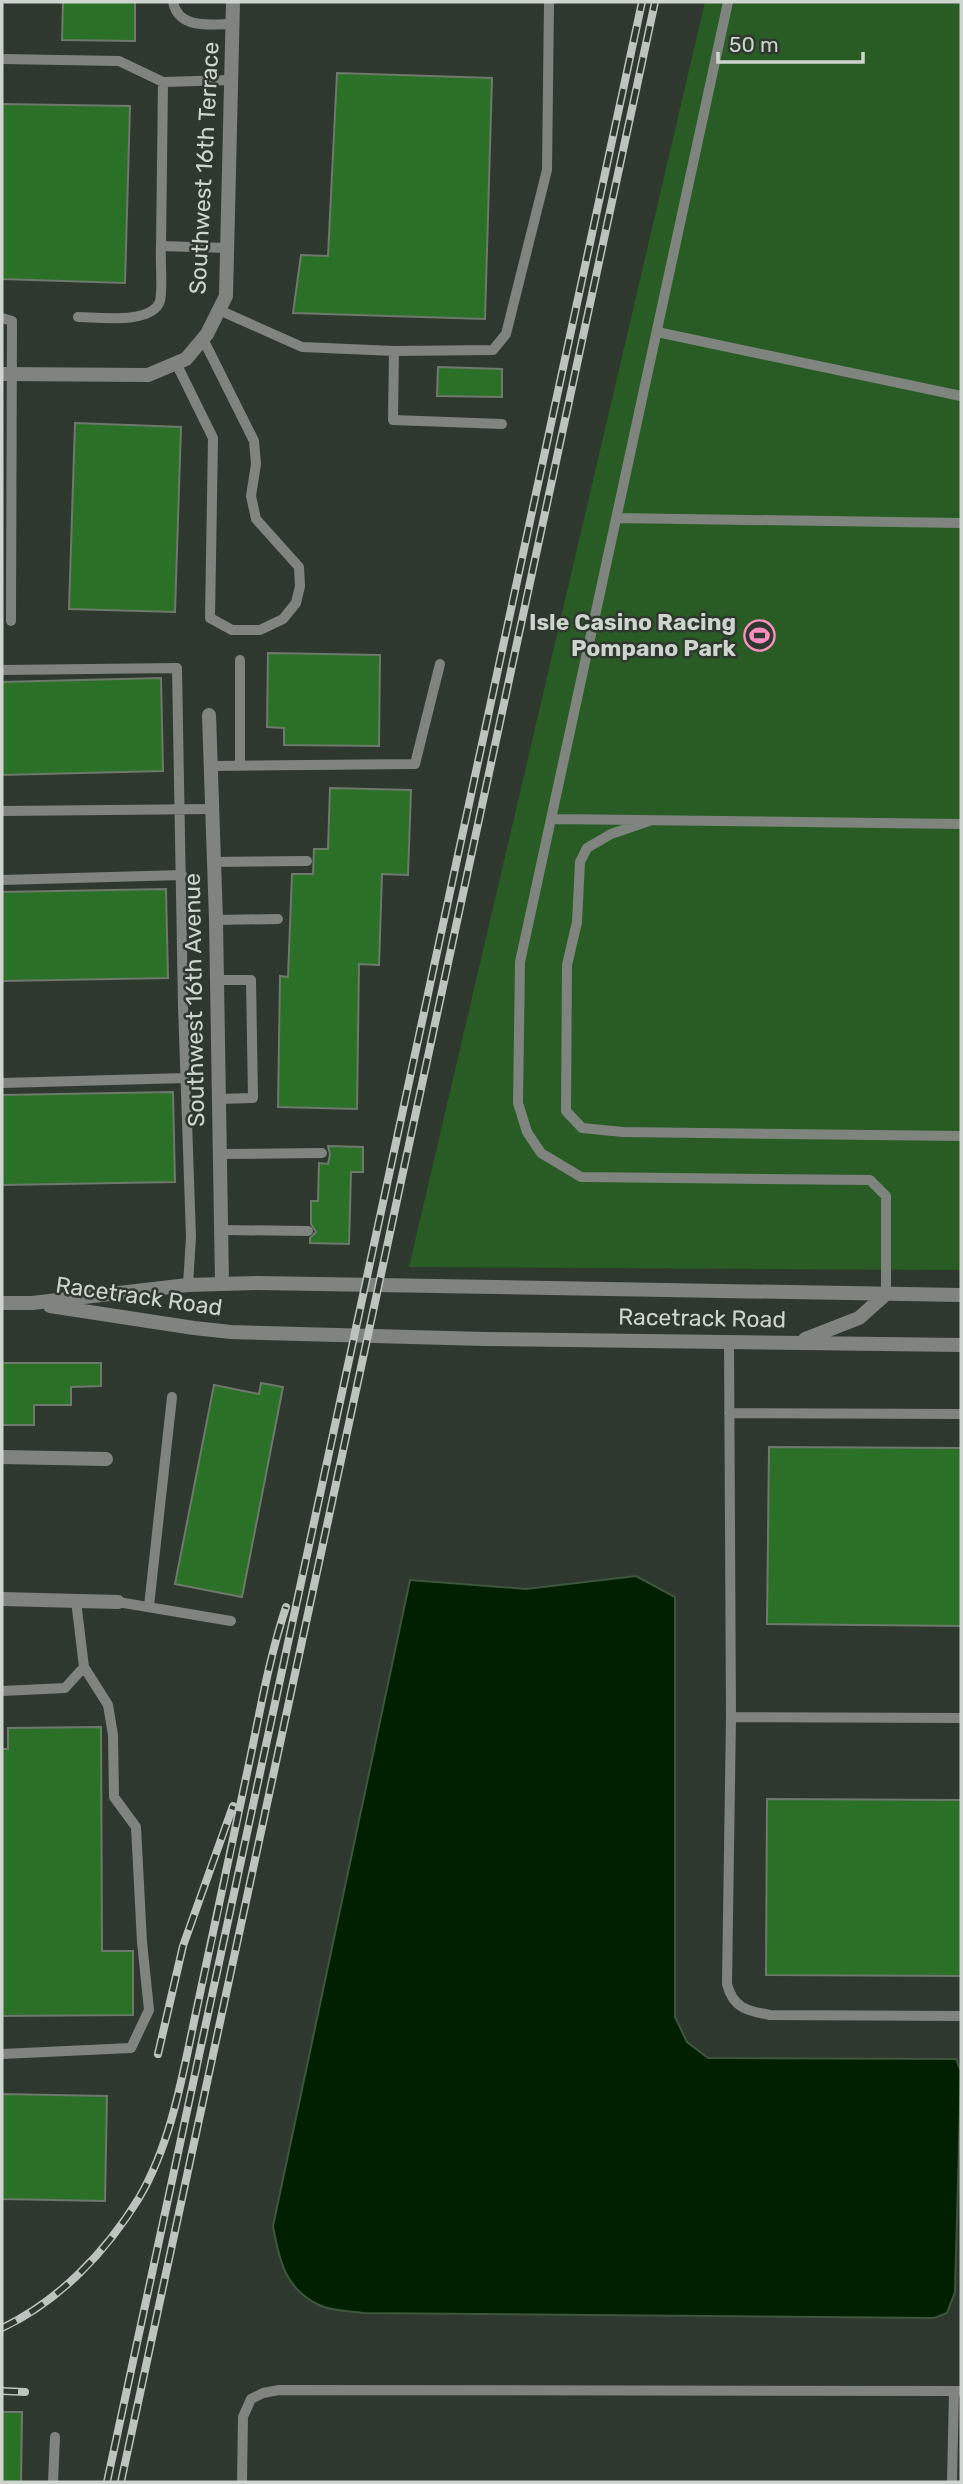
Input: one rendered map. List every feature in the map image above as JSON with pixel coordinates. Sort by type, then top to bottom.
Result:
[{"type":"street","name":"Southwest 16th Terrace","points":[[205,337],[226,296],[233,2]]},
{"type":"street","points":[[7,374],[148,375],[186,359],[205,337]]},
{"type":"street","name":"Southwest 16th Avenue","points":[[209,715],[216,920],[222,1284]]},
{"type":"street","name":"Racetrack Road","points":[[32,1303],[188,1285],[222,1284],[961,1295]]},
{"type":"street","points":[[797,1342],[859,1318],[886,1294]]},
{"type":"street","points":[[2,1303],[32,1303]]},
{"type":"street","name":"Racetrack Road","points":[[32,1303],[231,1332],[485,1339],[961,1345]]},
{"type":"street","points":[[2,1457],[106,1459]]},
{"type":"street","points":[[2,1599],[118,1602]]},
{"type":"lane","points":[[173,2],[182,18],[193,24],[233,24]]},
{"type":"lane","points":[[219,310],[302,347],[394,351],[494,350],[506,334],[547,170],[548,2]]},
{"type":"lane","points":[[728,2],[520,962],[518,1103],[527,1132],[541,1153],[581,1177],[870,1180],[886,1196],[886,1294]]},
{"type":"lane","points":[[2,58],[119,61],[163,82],[231,80]]},
{"type":"lane","points":[[78,317],[132,318],[152,311],[160,302],[163,82]]},
{"type":"lane","points":[[161,246],[226,247]]},
{"type":"lane","points":[[2,318],[12,321],[7,374],[11,621]]},
{"type":"lane","points":[[657,332],[961,396]]},
{"type":"lane","points":[[176,363],[213,438],[210,618],[232,630],[260,630],[284,619],[296,603],[300,586],[299,567],[256,519],[251,496],[256,464],[254,441],[205,337]]},
{"type":"lane","points":[[394,351],[393,420],[502,424]]},
{"type":"lane","points":[[617,518],[961,523]]},
{"type":"lane","points":[[240,660],[240,766]]},
{"type":"lane","points":[[211,766],[415,764],[440,664]]},
{"type":"lane","points":[[2,670],[177,668],[191,1237],[188,1285]]},
{"type":"lane","points":[[2,811],[213,809]]},
{"type":"lane","points":[[552,820],[961,824]]},
{"type":"lane","points":[[649,821],[611,834],[587,848],[580,862],[577,922],[567,965],[566,1111],[582,1128],[623,1132],[961,1136]]},
{"type":"lane","points":[[214,862],[307,861]]},
{"type":"lane","points":[[2,880],[182,875]]},
{"type":"lane","points":[[216,920],[278,919]]},
{"type":"lane","points":[[217,980],[251,980],[253,1098],[219,1099]]},
{"type":"lane","points":[[2,1083],[186,1078]]},
{"type":"lane","points":[[219,1154],[322,1153]]},
{"type":"lane","points":[[222,1230],[308,1231]]},
{"type":"lane","points":[[729,1341],[731,1717],[727,1984],[730,1998],[739,2006],[770,2015],[961,2016]]},
{"type":"lane","points":[[149,1606],[172,1398]]},
{"type":"lane","points":[[729,1413],[961,1415]]},
{"type":"lane","points":[[2,2054],[131,2048],[149,2010],[142,1942],[136,1827],[114,1797],[113,1735],[108,1705],[84,1667],[76,1601]]},
{"type":"lane","points":[[118,1602],[231,1621]]},
{"type":"lane","points":[[2,1691],[65,1688],[84,1667]]},
{"type":"lane","points":[[731,1717],[961,1718]]},
{"type":"lane","points":[[242,2482],[243,2417],[251,2399],[279,2390],[958,2391],[952,2482]]},
{"type":"lane","points":[[53,2482],[55,2437]]},
{"type":"green space","name":"Isle Casino Racing Pompano Park","points":[[705,2],[961,2],[961,1270],[409,1267]]},
{"type":"shaded area","points":[[636,1576],[675,1597],[675,2017],[687,2042],[708,2058],[956,2059],[961,2071],[955,2292],[947,2313],[934,2318],[363,2313],[319,2305],[298,2291],[281,2262],[273,2226],[410,1580],[526,1589]]},
{"type":"building","points":[[63,2],[135,2],[135,41],[62,40]]},
{"type":"building","points":[[337,73],[492,78],[485,319],[293,313],[301,255],[328,256]]},
{"type":"building","points":[[2,104],[130,106],[125,283],[2,279]]},
{"type":"building","points":[[438,367],[502,369],[502,397],[437,396]]},
{"type":"building","points":[[75,423],[181,427],[175,612],[69,609]]},
{"type":"building","points":[[268,653],[380,655],[379,746],[284,745],[284,728],[267,727]]},
{"type":"building","points":[[161,678],[163,771],[2,775],[2,682]]},
{"type":"building","points":[[330,788],[411,790],[408,875],[382,874],[379,965],[359,964],[357,1109],[278,1107],[280,976],[288,977],[292,874],[313,874],[314,849],[328,849]]},
{"type":"building","points":[[166,889],[168,978],[2,981],[2,892]]},
{"type":"building","points":[[173,1092],[175,1182],[2,1185],[2,1095]]},
{"type":"building","points":[[328,1146],[363,1147],[363,1172],[351,1172],[349,1244],[310,1243],[310,1238],[316,1232],[311,1224],[311,1201],[318,1201],[319,1163],[328,1164]]},
{"type":"building","points":[[2,1363],[101,1363],[101,1386],[71,1387],[71,1405],[34,1405],[34,1425],[2,1425]]},
{"type":"building","points":[[261,1383],[283,1387],[242,1597],[175,1584],[214,1385],[259,1394]]},
{"type":"building","points":[[769,1447],[961,1448],[961,1626],[767,1624]]},
{"type":"building","points":[[101,1727],[102,1951],[133,1951],[133,2015],[2,2016],[2,1749],[8,1749],[8,1728]]},
{"type":"building","points":[[767,1799],[961,1800],[961,1976],[766,1975]]},
{"type":"building","points":[[2,2094],[107,2096],[105,2201],[2,2199]]},
{"type":"building","points":[[2,2412],[22,2412],[21,2482],[2,2482]]},
{"type":"railway","points":[[107,2482],[642,2]]},
{"type":"railway","points":[[121,2482],[655,2]]},
{"type":"railway","points":[[2,2328],[43,2304],[96,2256],[139,2198],[159,2155],[180,2087],[264,1690],[286,1607]]},
{"type":"railway","points":[[158,2054],[183,1946],[233,1806]]},
{"type":"railway","points":[[2,2391],[25,2392]]},
{"type":"place","name":"Isle Casino Racing Pompano Park","points":[[759,635]]}]
